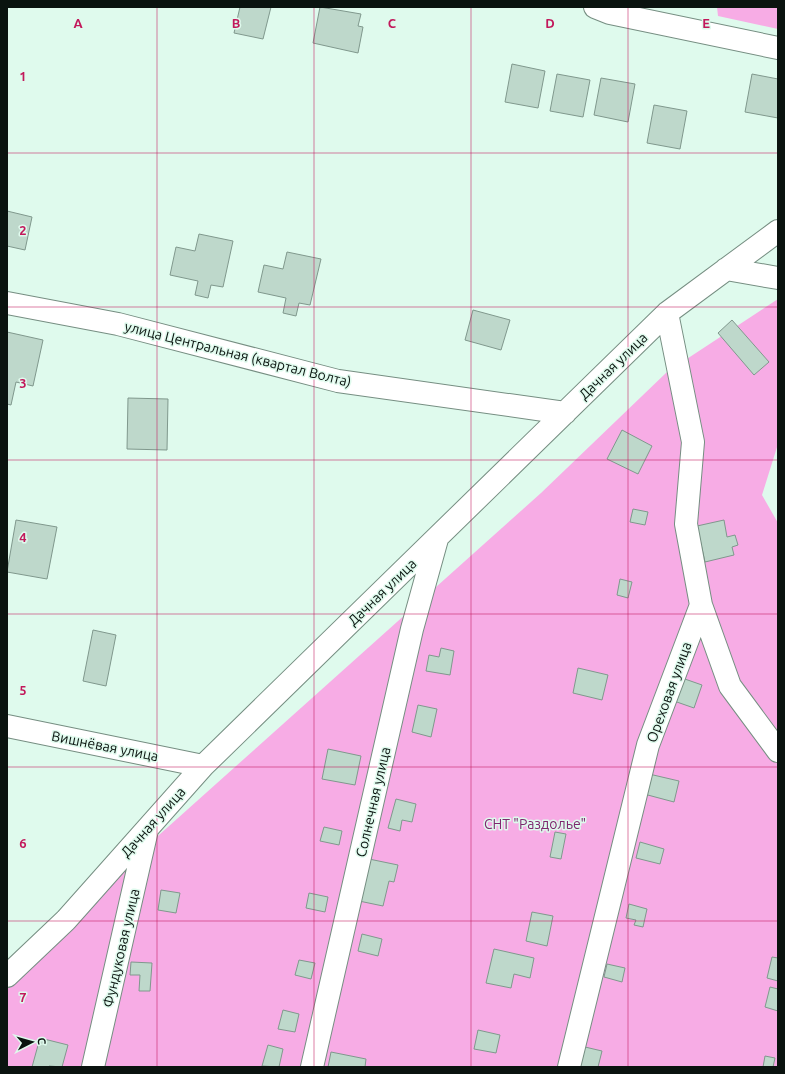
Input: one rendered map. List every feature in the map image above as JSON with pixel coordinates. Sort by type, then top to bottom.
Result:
[{"type":"street","points":[[595,7],[610,13],[778,48]]},
{"type":"street","name":"Дачная улица","points":[[7,976],[66,920],[203,766],[667,313],[778,231]]},
{"type":"street","points":[[726,268],[778,278]]},
{"type":"street","name":"улица Центральная (квартал Волта)","points":[[7,303],[118,324],[338,382],[565,413]]},
{"type":"street","points":[[667,313],[693,442],[686,524],[700,605],[730,686],[778,751]]},
{"type":"street","name":"Солнечная улица","points":[[312,1067],[412,629],[438,537]]},
{"type":"street","name":"Ореховая улица","points":[[569,1067],[648,746],[700,605]]},
{"type":"street","name":"Вишнёвая улица","points":[[7,726],[203,766]]},
{"type":"street","name":"Фундуковая улица","points":[[93,1067],[147,829]]},
{"type":"green space","points":[[717,7],[778,7],[778,29],[718,16]]},
{"type":"green space","name":"СНТ \"Раздолье\"","points":[[778,299],[778,444],[762,495],[778,523],[778,1067],[7,1067],[7,989],[130,861],[541,493],[667,372]]},
{"type":"building","points":[[240,7],[271,7],[263,39],[234,33]]},
{"type":"building","points":[[320,7],[361,14],[358,26],[363,27],[358,53],[313,43]]},
{"type":"building","points":[[512,64],[545,71],[538,108],[505,102]]},
{"type":"building","points":[[557,74],[590,80],[583,117],[550,111]]},
{"type":"building","points":[[752,74],[778,79],[778,118],[745,112]]},
{"type":"building","points":[[601,78],[635,84],[628,122],[594,115]]},
{"type":"building","points":[[654,105],[687,111],[680,149],[647,143]]},
{"type":"building","points":[[7,211],[32,217],[25,250],[7,246]]},
{"type":"building","points":[[199,234],[233,241],[223,287],[211,285],[208,298],[195,295],[198,281],[170,275],[176,247],[195,251]]},
{"type":"building","points":[[287,252],[321,259],[310,305],[299,303],[296,316],[283,313],[286,298],[258,292],[264,265],[283,269]]},
{"type":"building","points":[[473,310],[510,320],[501,350],[465,340]]},
{"type":"building","points":[[732,320],[769,362],[754,375],[718,333]]},
{"type":"building","points":[[7,332],[43,340],[33,386],[16,382],[11,405],[7,404]]},
{"type":"building","points":[[128,398],[168,399],[167,450],[127,449]]},
{"type":"building","points":[[622,430],[652,446],[638,474],[607,459]]},
{"type":"building","points":[[633,509],[648,512],[645,525],[630,522]]},
{"type":"building","points":[[16,520],[57,527],[47,579],[7,572]]},
{"type":"building","points":[[724,520],[727,537],[735,535],[738,545],[732,547],[734,555],[705,562],[697,526]]},
{"type":"building","points":[[620,579],[632,582],[628,598],[617,595]]},
{"type":"building","points":[[93,630],[116,635],[106,686],[83,681]]},
{"type":"building","points":[[441,648],[454,651],[450,675],[426,671],[429,655],[439,657]]},
{"type":"building","points":[[578,668],[608,675],[602,700],[573,693]]},
{"type":"building","points":[[682,678],[702,685],[694,708],[674,701]]},
{"type":"building","points":[[418,705],[437,709],[431,737],[412,732]]},
{"type":"building","points":[[328,749],[361,756],[355,785],[322,779]]},
{"type":"building","points":[[649,774],[679,781],[674,802],[644,794]]},
{"type":"building","points":[[396,799],[416,804],[412,822],[402,820],[400,831],[388,828]]},
{"type":"building","points":[[324,827],[342,831],[339,845],[320,841]]},
{"type":"building","points":[[555,832],[566,834],[561,859],[550,857]]},
{"type":"building","points":[[640,842],[664,849],[660,864],[636,858]]},
{"type":"building","points":[[369,859],[398,865],[394,882],[389,881],[383,906],[359,901]]},
{"type":"building","points":[[161,890],[180,893],[176,913],[158,910]]},
{"type":"building","points":[[309,893],[328,897],[325,912],[306,908]]},
{"type":"building","points":[[629,904],[647,909],[643,927],[634,925],[636,920],[626,918]]},
{"type":"building","points":[[532,912],[553,916],[547,946],[526,941]]},
{"type":"building","points":[[362,934],[382,939],[378,956],[358,951]]},
{"type":"building","points":[[494,949],[534,958],[530,978],[514,974],[511,988],[486,983]]},
{"type":"building","points":[[772,957],[778,958],[778,981],[767,978]]},
{"type":"building","points":[[299,960],[315,963],[311,979],[295,975]]},
{"type":"building","points":[[131,962],[152,963],[150,991],[139,991],[140,975],[130,975]]},
{"type":"building","points":[[607,964],[625,968],[622,982],[604,977]]},
{"type":"building","points":[[770,987],[778,989],[778,1011],[765,1007]]},
{"type":"building","points":[[283,1010],[299,1014],[295,1032],[278,1029]]},
{"type":"building","points":[[478,1030],[500,1035],[496,1053],[474,1049]]},
{"type":"building","points":[[40,1038],[68,1045],[62,1067],[32,1067]]},
{"type":"building","points":[[268,1045],[283,1049],[279,1067],[262,1066]]},
{"type":"building","points":[[585,1047],[602,1051],[598,1067],[580,1067]]},
{"type":"building","points":[[331,1052],[366,1059],[365,1067],[328,1067]]},
{"type":"building","points":[[765,1056],[775,1058],[773,1067],[763,1067]]}]
